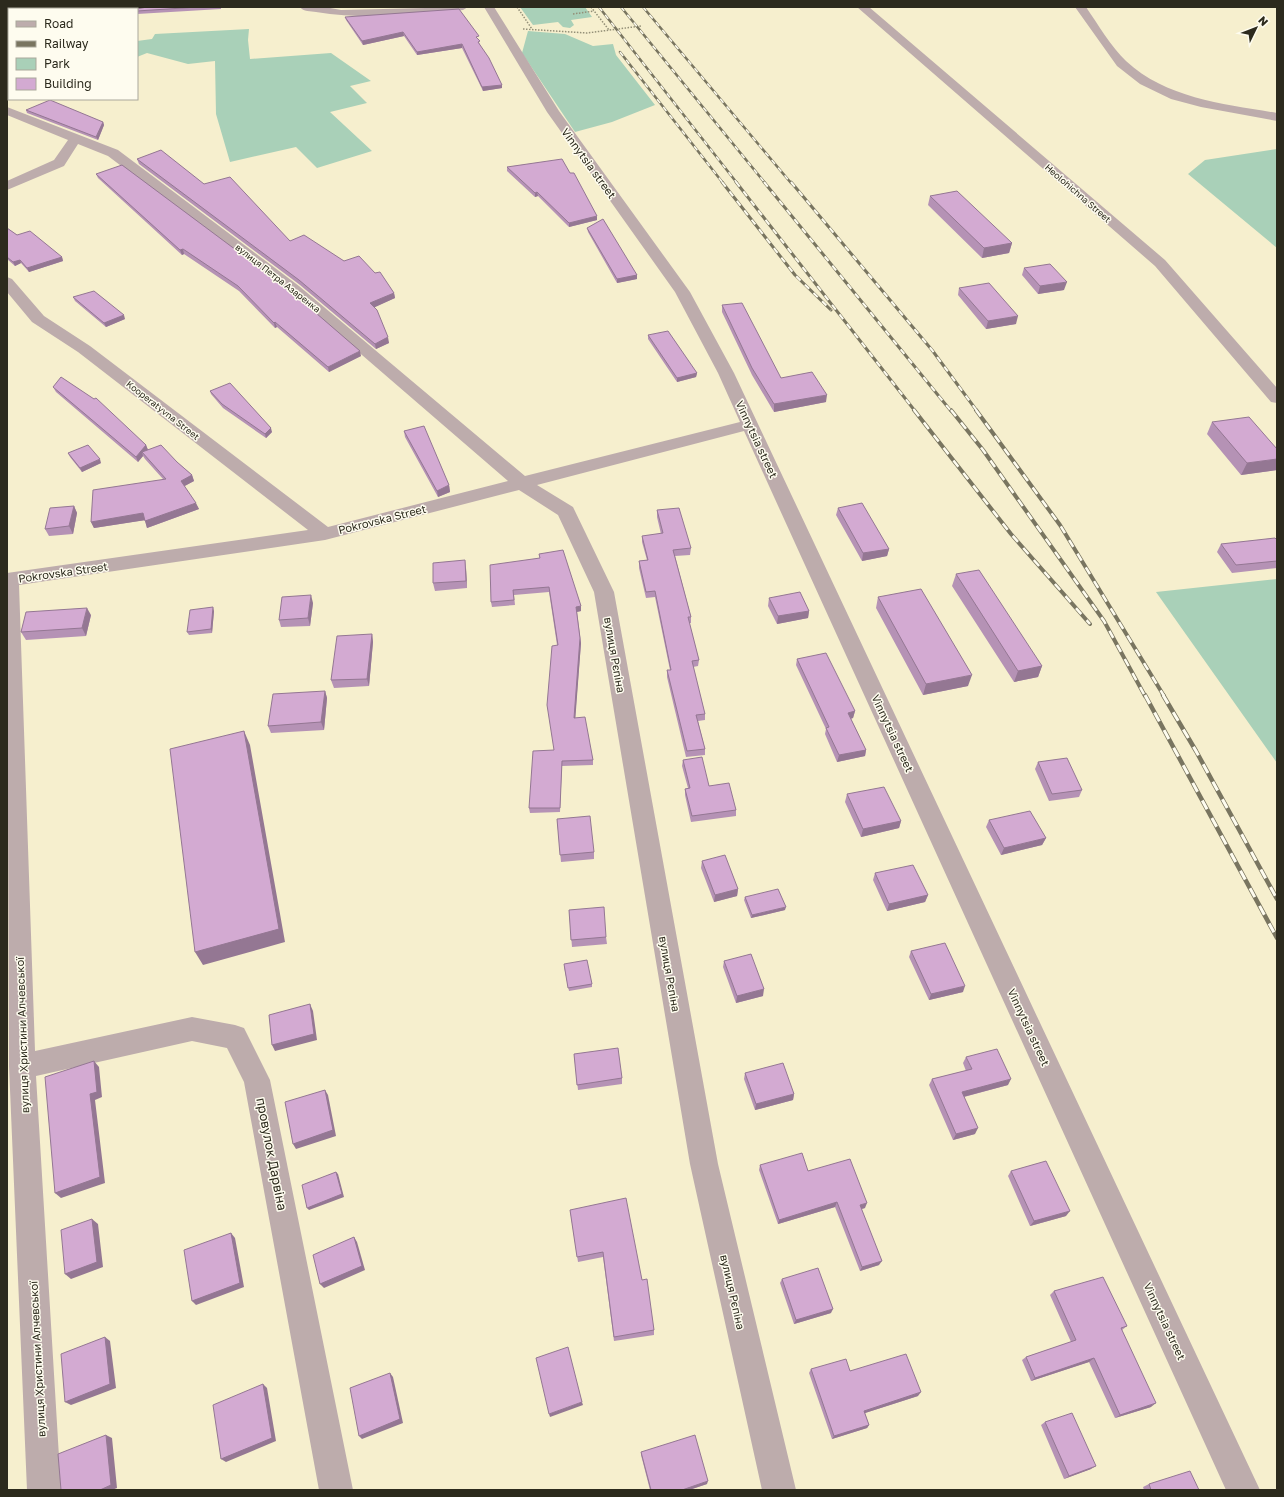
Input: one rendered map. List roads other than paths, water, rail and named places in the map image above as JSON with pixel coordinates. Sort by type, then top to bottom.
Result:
[{"type":"street","points":[[133,8],[144,7]]},
{"type":"street","points":[[305,7],[349,13],[396,13],[463,7]]},
{"type":"street","name":"Vinnytsia street","points":[[489,7],[553,112],[682,292],[726,373],[751,424],[1243,1490]]},
{"type":"street","name":"Heolohichna Street","points":[[862,7],[1160,263],[1277,398]]},
{"type":"street","points":[[1080,7],[1121,62],[1144,81],[1175,96],[1277,117]]},
{"type":"street","name":"вулиця Петра Азаренка","points":[[7,111],[113,152],[294,289],[523,484]]},
{"type":"street","points":[[7,186],[59,163],[76,138]]},
{"type":"street","name":"Kooperatyvna Street","points":[[7,282],[38,319],[84,349],[325,534]]},
{"type":"street","name":"Pokrovska Street","points":[[8,580],[325,534],[751,424]]},
{"type":"street","name":"вулиця Рєпіна","points":[[523,484],[566,511],[604,592],[704,1164],[779,1490]]},
{"type":"street","name":"вулиця Христини Алчевської","points":[[8,580],[22,1066],[44,1490]]},
{"type":"street","name":"провулок Дарвіна","points":[[22,1066],[192,1028],[235,1037],[258,1080],[336,1490]]},
{"type":"railway","points":[[599,7],[737,183]]},
{"type":"railway","points":[[621,7],[765,183]]},
{"type":"railway","points":[[643,7],[791,183]]},
{"type":"railway","points":[[620,52],[723,183]]},
{"type":"railway","points":[[722,182],[795,275],[831,310]]},
{"type":"railway","points":[[736,182],[915,411]]},
{"type":"railway","points":[[764,182],[951,411]]},
{"type":"railway","points":[[791,182],[932,350],[977,411]]},
{"type":"railway","points":[[914,410],[1011,534],[1090,624]]},
{"type":"railway","points":[[951,410],[983,450],[1104,621],[1145,696]]},
{"type":"railway","points":[[976,410],[1060,525],[1164,696]]},
{"type":"railway","points":[[1145,695],[1277,938]]},
{"type":"railway","points":[[1163,695],[1196,751],[1277,899]]}]
